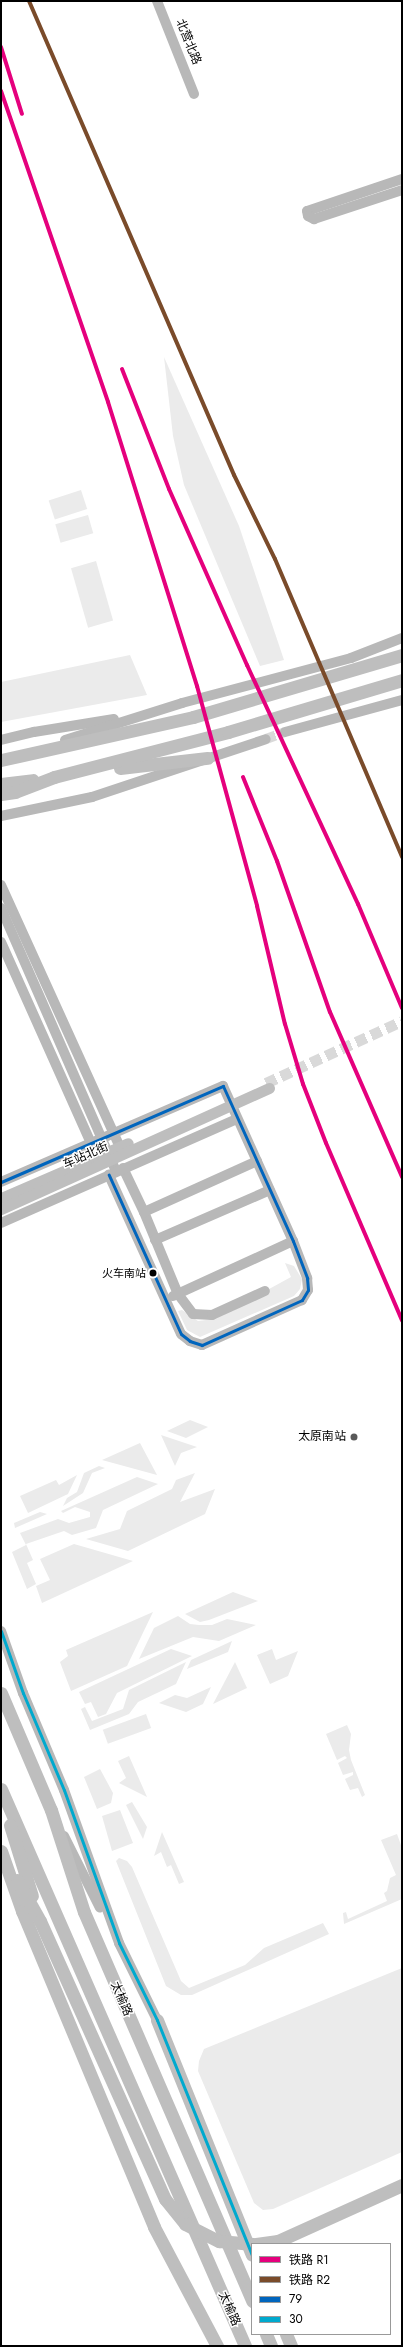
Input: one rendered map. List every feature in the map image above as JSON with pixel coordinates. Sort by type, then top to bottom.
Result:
[{"type":"highway","points":[[1,760],[194,717],[402,655]]},
{"type":"highway","points":[[1,794],[15,792],[54,777],[201,740],[402,680]]},
{"type":"highway","points":[[1,784],[207,758]]},
{"type":"highway","name":"太榆路","points":[[1,1693],[51,1810],[84,1912],[251,2299]]},
{"type":"highway","name":"太榆路","points":[[1,1789],[245,2346]]},
{"type":"highway","points":[[1,1798],[40,1921]]},
{"type":"highway","points":[[1,1851],[40,1921],[165,2199],[185,2224],[219,2241],[251,2244]]},
{"type":"highway","points":[[1,1851],[25,1918],[154,2228],[217,2346]]},
{"type":"highway","points":[[157,2020],[251,2253]]},
{"type":"highway","points":[[263,2243],[278,2241],[402,2185]]},
{"type":"highway","points":[[266,2335],[272,2346]]},
{"type":"highway","points":[[285,2335],[287,2346]]},
{"type":"highway","points":[[286,2335],[291,2346]]},
{"type":"main road","name":"车站北街","points":[[1,1209],[99,1160],[268,1085]]},
{"type":"main road","points":[[1,1198],[80,1169]]},
{"type":"street","name":"北营北路","points":[[157,1],[194,94]]},
{"type":"street","points":[[402,178],[307,211],[308,216],[314,219],[402,190]]},
{"type":"street","points":[[1,760],[147,714],[351,658],[402,638]]},
{"type":"street","points":[[285,732],[402,700]]},
{"type":"street","points":[[1,740],[34,732],[147,714]]},
{"type":"street","points":[[1,816],[92,797],[266,739]]},
{"type":"street","points":[[1,885],[122,1150]]},
{"type":"street","points":[[1,908],[101,1139]]},
{"type":"street","points":[[1,919],[101,1139],[116,1171],[114,1184],[182,1334],[190,1341],[202,1345],[302,1300],[309,1284],[293,1241],[222,1086],[101,1139],[1,1182]]},
{"type":"street","points":[[1,942],[99,1160]]},
{"type":"street","points":[[1,1223],[116,1171],[239,1123]]},
{"type":"street","points":[[144,1212],[257,1161]]},
{"type":"street","points":[[116,1171],[128,1179],[144,1212],[178,1294],[193,1314],[202,1316],[212,1315],[265,1291]]},
{"type":"street","points":[[155,1240],[270,1190]]},
{"type":"street","points":[[165,1299],[293,1241]]},
{"type":"street","points":[[1,1632],[23,1692],[64,1790],[119,1943]]},
{"type":"street","points":[[1,1649],[23,1692]]},
{"type":"street","points":[[51,1810],[157,2020]]},
{"type":"shaded area","points":[[164,357],[239,526],[284,660],[260,666],[184,485],[173,436]]},
{"type":"shaded area","points":[[81,490],[87,509],[55,520],[49,501]]},
{"type":"shaded area","points":[[88,515],[93,533],[61,543],[55,524]]},
{"type":"shaded area","points":[[96,561],[113,621],[88,628],[71,568]]},
{"type":"shaded area","points":[[130,655],[147,695],[1,722],[1,682]]},
{"type":"shaded area","points":[[285,1263],[294,1266],[302,1279],[300,1289],[294,1296],[200,1337],[187,1330],[178,1311],[182,1310],[198,1321],[214,1319],[291,1277]]},
{"type":"shaded area","points":[[190,1420],[208,1427],[186,1438],[167,1431]]},
{"type":"shaded area","points":[[161,1435],[197,1447],[181,1453],[175,1466]]},
{"type":"shaded area","points":[[140,1443],[157,1475],[102,1460]]},
{"type":"shaded area","points":[[99,1466],[105,1468],[92,1473],[83,1493],[63,1506],[67,1498],[77,1492],[84,1473]]},
{"type":"shaded area","points":[[195,1473],[180,1502],[215,1489],[205,1514],[128,1551],[86,1539],[120,1529],[127,1511],[172,1489],[176,1480]]},
{"type":"shaded area","points":[[77,1475],[68,1494],[28,1513],[20,1496],[56,1480],[59,1485]]},
{"type":"shaded area","points":[[137,1477],[158,1484],[103,1510],[96,1528],[72,1535],[64,1531],[26,1544],[33,1560],[27,1563],[36,1584],[27,1589],[12,1552],[26,1545],[20,1533],[58,1519],[69,1523],[90,1517],[90,1512],[75,1507],[63,1513],[61,1511]]},
{"type":"shaded area","points":[[40,1512],[47,1514],[15,1528],[14,1523]]},
{"type":"shaded area","points":[[74,1544],[133,1561],[42,1603],[36,1586],[50,1580],[40,1559]]},
{"type":"shaded area","points":[[233,1592],[258,1601],[200,1622],[185,1614]]},
{"type":"shaded area","points":[[153,1612],[127,1666],[71,1691],[60,1662],[68,1656],[66,1650]]},
{"type":"shaded area","points":[[178,1616],[190,1624],[212,1625],[227,1619],[256,1625],[219,1641],[193,1637],[139,1659],[154,1628]]},
{"type":"shaded area","points":[[232,1641],[228,1652],[187,1669],[191,1660]]},
{"type":"shaded area","points":[[171,1649],[192,1656],[117,1693],[106,1714],[98,1717],[91,1702],[85,1704],[79,1692]]},
{"type":"shaded area","points":[[272,1649],[276,1660],[298,1651],[288,1676],[270,1684],[257,1655]]},
{"type":"shaded area","points":[[186,1662],[176,1684],[138,1702],[129,1714],[90,1730],[81,1709],[85,1707],[92,1721],[123,1709],[129,1690]]},
{"type":"shaded area","points":[[235,1662],[247,1688],[213,1704]]},
{"type":"shaded area","points":[[211,1687],[203,1704],[186,1712],[159,1703],[175,1695],[187,1698]]},
{"type":"shaded area","points":[[146,1714],[151,1728],[108,1744],[103,1730]]},
{"type":"shaded area","points":[[347,1725],[351,1734],[349,1750],[351,1760],[365,1795],[362,1797],[358,1788],[350,1790],[345,1779],[353,1775],[353,1772],[343,1775],[338,1763],[347,1758],[345,1756],[337,1760],[326,1734]]},
{"type":"shaded area","points":[[129,1756],[147,1797],[119,1783],[126,1778],[118,1761]]},
{"type":"shaded area","points":[[100,1769],[113,1793],[111,1803],[97,1809],[84,1777]]},
{"type":"shaded area","points":[[132,1802],[147,1827],[143,1839],[126,1805]]},
{"type":"shaded area","points":[[120,1810],[133,1843],[112,1851],[102,1816]]},
{"type":"shaded area","points":[[162,1832],[184,1882],[179,1884],[171,1865],[167,1867],[161,1852],[154,1856]]},
{"type":"shaded area","points":[[397,1834],[402,1848],[402,1899],[344,1924],[343,1913],[346,1912],[348,1919],[387,1901],[384,1893],[387,1891],[390,1878],[396,1875],[381,1840]]},
{"type":"shaded area","points":[[119,1858],[127,1861],[132,1867],[181,1981],[189,1988],[245,1965],[264,1948],[323,1923],[329,1934],[192,1995],[181,1995],[166,1986],[116,1861]]},
{"type":"shaded area","points":[[402,1968],[402,2152],[273,2209],[263,2210],[254,2203],[198,2071],[199,2061],[204,2049]]},
{"type":"tunnel","points":[[266,739],[285,732]]},
{"type":"tunnel","points":[[266,1083],[402,1021]]},
{"type":"rail line","name":"R2","points":[[29,1],[234,475],[275,559],[402,857]]},
{"type":"rail line","name":"R1","points":[[1,47],[22,114]]},
{"type":"rail line","name":"R1","points":[[1,91],[108,402],[197,686],[257,906],[285,1024],[303,1084],[326,1143],[402,1320]]},
{"type":"rail line","name":"R1","points":[[122,369],[169,489],[247,665],[358,904],[402,1008]]},
{"type":"rail line","name":"R1","points":[[243,777],[277,861],[330,1012],[402,1177]]},
{"type":"transit line","name":"79","points":[[1,1182],[223,1086],[293,1241],[307,1278],[308,1290],[302,1300],[202,1345],[190,1341],[181,1334],[109,1175]]},
{"type":"transit line","name":"30","points":[[1,1631],[23,1693],[64,1790],[119,1943],[157,2020],[251,2253]]},
{"type":"place","name":"火车南站","points":[[153,1273]]},
{"type":"place","name":"太原南站","points":[[354,1437]]}]
